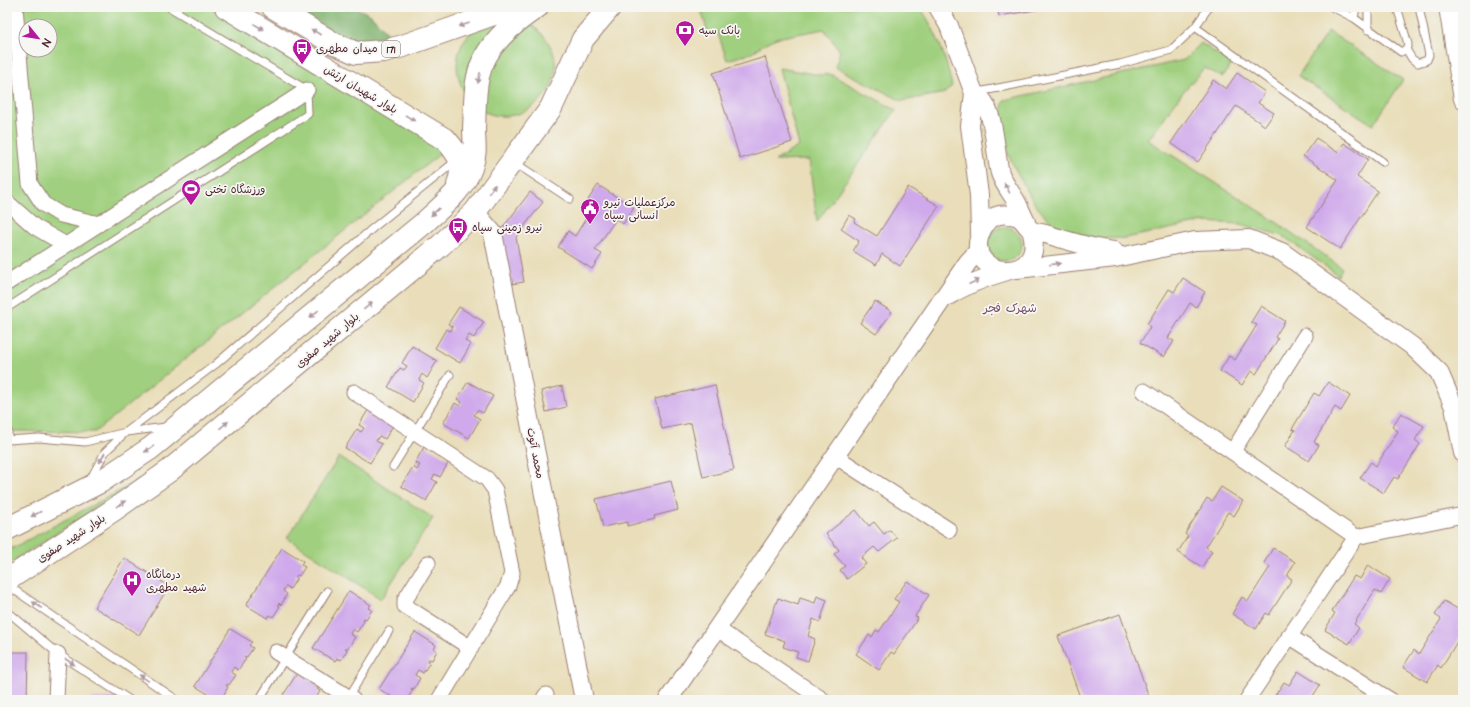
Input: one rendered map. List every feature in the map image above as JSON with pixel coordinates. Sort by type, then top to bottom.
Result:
[{"type":"main road","name":"بلوار شهیدان ارتش","points":[[226,7],[446,140],[458,154],[459,159]]},
{"type":"main road","name":"171","points":[[273,7],[333,43],[356,53],[384,52],[514,7]]},
{"type":"main road","points":[[7,529],[100,482],[151,448],[424,223],[455,193],[470,170],[476,152],[474,131],[478,77],[490,50],[513,23],[537,7]]},
{"type":"main road","name":"بلوار شهید صفوی","points":[[7,580],[169,471],[441,246],[475,212],[513,162],[551,108],[583,39],[610,7]]},
{"type":"main road","points":[[455,193],[462,170],[459,159]]},
{"type":"street","points":[[14,7],[30,184],[43,204],[61,215],[98,224]]},
{"type":"street","points":[[938,7],[949,26],[974,93],[970,126],[979,195],[980,232],[978,241],[979,250],[983,259],[990,266],[998,270],[1012,270],[1115,258],[1195,242],[1249,239],[1282,252],[1412,346],[1439,372],[1454,408],[1463,453]]},
{"type":"street","points":[[1448,7],[1463,99]]},
{"type":"street","points":[[7,283],[307,90]]},
{"type":"street","points":[[944,299],[962,287],[984,277],[1012,270],[1025,264],[1031,257],[1034,248],[1034,238],[1029,226],[1016,201],[1007,190],[1000,173],[989,110],[981,96],[974,93]]},
{"type":"street","points":[[8,203],[35,227],[66,245]]},
{"type":"street","name":"محمد آتوت","points":[[475,212],[493,233],[584,700]]},
{"type":"street","points":[[980,232],[985,224],[1000,215],[1010,215],[1019,217],[1029,226],[1088,248],[1138,253]]},
{"type":"street","points":[[668,700],[968,262],[979,250]]},
{"type":"street","points":[[1233,452],[1305,336]]},
{"type":"street","points":[[1144,391],[1356,536]]},
{"type":"street","points":[[354,392],[487,479],[495,490],[512,573],[508,586],[472,648],[439,700]]},
{"type":"street","points":[[835,456],[949,530]]},
{"type":"street","points":[[1247,700],[1356,536],[1463,515]]},
{"type":"street","points":[[428,563],[405,600],[404,606],[472,648]]},
{"type":"street","points":[[716,628],[823,700]]},
{"type":"street","points":[[1289,636],[1390,700]]},
{"type":"street","points":[[56,700],[58,654]]},
{"type":"street","points":[[281,654],[349,699]]},
{"type":"lane","points":[[7,308],[308,114],[307,90],[169,7]]},
{"type":"lane","points":[[974,93],[1120,64],[1171,50],[1196,27],[1209,7]]},
{"type":"lane","points":[[1332,7],[1354,18],[1368,30],[1401,52],[1406,49],[1408,44],[1397,7]]},
{"type":"lane","points":[[1354,18],[1356,7]]},
{"type":"lane","points":[[1368,7],[1368,30]]},
{"type":"lane","points":[[1406,49],[1412,59],[1418,62],[1427,60],[1429,54],[1420,7]]},
{"type":"lane","points":[[1196,27],[1383,162]]},
{"type":"lane","points":[[86,489],[105,452],[126,432],[216,364],[373,228],[459,159]]},
{"type":"lane","points":[[513,162],[570,199]]},
{"type":"lane","points":[[393,467],[450,376]]},
{"type":"lane","points":[[8,431],[8,440],[39,438],[85,442],[126,432],[178,426]]},
{"type":"lane","points":[[7,584],[177,700]]},
{"type":"lane","points":[[259,700],[281,654],[326,591]]},
{"type":"lane","points":[[7,611],[58,654],[130,700]]},
{"type":"lane","points":[[349,699],[389,631]]},
{"type":"green space","name":"ورزشگاه تختی","points":[[7,7],[209,7],[446,149],[95,432],[7,431]]},
{"type":"green space","points":[[287,7],[354,7],[371,15],[389,35],[355,45]]},
{"type":"green space","points":[[700,7],[920,7],[940,45],[952,86],[945,93],[902,101],[835,67],[840,51],[824,29],[776,38],[752,53],[727,60],[717,31],[708,33]]},
{"type":"green space","points":[[526,21],[548,42],[556,63],[552,84],[540,101],[522,112],[501,116],[481,110],[464,91],[460,84],[457,60],[462,45],[477,26],[493,23]]},
{"type":"green space","points":[[1328,31],[1403,80],[1373,125],[1298,76]]},
{"type":"green space","points":[[1201,43],[1232,64],[1222,77],[1204,68],[1183,92],[1148,140],[1266,215],[1342,268],[1339,276],[1283,236],[1240,224],[1202,222],[1126,238],[1096,239],[1066,230],[1051,222],[1036,206],[1008,154],[1001,113],[1004,100],[1184,60]]},
{"type":"green space","points":[[779,68],[820,75],[830,74],[896,110],[817,222],[809,160],[775,161],[799,146]]},
{"type":"green space","points":[[1002,227],[1008,227],[1012,228],[1019,234],[1022,244],[1021,251],[1015,258],[1008,261],[1002,261],[998,260],[991,254],[988,247],[988,241],[989,237],[995,230]]},
{"type":"green space","points":[[339,457],[433,518],[381,599],[287,538]]},
{"type":"green space","points":[[143,478],[7,565],[7,551]]},
{"type":"building","points":[[997,7],[1048,7],[1048,8],[999,16]]},
{"type":"building","points":[[765,57],[792,142],[740,159],[713,73]]},
{"type":"building","points":[[1237,73],[1265,92],[1258,103],[1274,113],[1265,126],[1236,106],[1198,162],[1171,143],[1213,80],[1226,89]]},
{"type":"building","points":[[1316,138],[1337,152],[1344,143],[1368,159],[1357,177],[1378,191],[1340,249],[1307,227],[1338,180],[1303,156]]},
{"type":"building","points":[[598,185],[634,208],[623,224],[616,219],[595,250],[602,254],[592,269],[558,247],[568,231],[575,236],[595,204],[588,200]]},
{"type":"building","points":[[908,187],[939,206],[900,266],[882,254],[876,265],[853,251],[859,241],[841,229],[849,215],[856,219],[854,222],[877,236]]},
{"type":"building","points":[[530,192],[543,202],[516,237],[524,282],[511,284],[501,230]]},
{"type":"building","points":[[1183,278],[1205,292],[1196,307],[1190,303],[1168,338],[1174,341],[1164,357],[1140,343],[1150,327],[1147,324],[1169,289],[1174,292]]},
{"type":"building","points":[[875,301],[892,312],[876,334],[860,323]]},
{"type":"building","points":[[1261,306],[1285,321],[1275,337],[1278,339],[1256,374],[1251,371],[1242,385],[1220,371],[1229,356],[1235,360],[1257,325],[1251,322]]},
{"type":"building","points":[[459,307],[484,322],[474,338],[469,335],[465,341],[471,344],[460,363],[435,348],[446,329],[451,331],[453,327],[448,324]]},
{"type":"building","points":[[412,346],[437,361],[427,378],[422,374],[419,380],[424,383],[413,402],[388,387],[400,368],[404,370],[407,366],[402,363]]},
{"type":"building","points":[[468,382],[493,396],[483,413],[477,410],[474,415],[480,419],[469,438],[443,423],[455,403],[460,406],[462,402],[457,399]]},
{"type":"building","points":[[1328,382],[1350,396],[1341,411],[1335,407],[1314,442],[1319,445],[1309,461],[1285,446],[1295,430],[1292,429],[1314,393],[1319,396]]},
{"type":"building","points":[[715,385],[734,470],[703,477],[691,423],[662,429],[655,399]]},
{"type":"building","points":[[562,386],[566,407],[546,412],[541,391]]},
{"type":"building","points":[[370,407],[395,422],[385,439],[379,436],[376,441],[382,444],[370,463],[345,448],[357,429],[361,432],[364,428],[359,425]]},
{"type":"building","points":[[1401,413],[1424,426],[1415,440],[1420,444],[1398,479],[1394,477],[1384,493],[1360,478],[1371,462],[1376,466],[1398,431],[1392,427]]},
{"type":"building","points":[[425,445],[450,460],[440,477],[435,474],[432,479],[437,482],[426,501],[401,486],[413,467],[417,470],[420,465],[415,463]]},
{"type":"building","points":[[671,481],[678,510],[654,516],[655,519],[627,526],[627,522],[603,527],[596,499]]},
{"type":"building","points":[[1221,487],[1243,501],[1234,516],[1228,512],[1206,547],[1212,551],[1202,567],[1178,552],[1188,536],[1185,534],[1207,498],[1212,501]]},
{"type":"building","points":[[856,510],[869,526],[874,522],[884,534],[890,530],[897,538],[879,552],[874,547],[861,558],[866,564],[847,579],[840,570],[845,566],[834,554],[839,550],[826,534]]},
{"type":"building","points":[[282,548],[303,561],[301,565],[305,567],[299,576],[297,575],[295,577],[297,578],[290,589],[286,586],[283,591],[287,594],[281,605],[279,603],[278,605],[280,606],[273,617],[270,615],[267,618],[246,605]]},
{"type":"building","points":[[1273,548],[1295,562],[1287,576],[1292,579],[1269,615],[1266,613],[1256,629],[1232,614],[1242,597],[1248,601],[1270,567],[1264,563]]},
{"type":"building","name":"درمانگاه شهید مطهری","points":[[124,558],[169,586],[139,635],[94,607]]},
{"type":"building","points":[[1368,565],[1390,579],[1381,594],[1375,590],[1354,624],[1359,628],[1349,644],[1325,630],[1335,613],[1332,611],[1354,576],[1360,579]]},
{"type":"building","points":[[907,581],[929,595],[915,616],[918,618],[894,654],[891,652],[879,670],[856,654],[869,635],[872,637],[876,630],[879,632],[899,602],[894,599]]},
{"type":"building","points":[[349,591],[371,605],[368,608],[372,610],[366,619],[364,618],[364,621],[357,632],[353,629],[350,634],[355,637],[348,648],[345,648],[347,650],[341,660],[337,658],[335,661],[313,648]]},
{"type":"building","points":[[817,596],[827,600],[820,622],[813,619],[808,636],[815,639],[808,661],[796,657],[798,652],[783,647],[785,641],[765,634],[778,598],[798,605],[800,598],[815,603]]},
{"type":"building","points":[[1444,601],[1463,612],[1463,620],[1458,629],[1463,632],[1441,668],[1438,665],[1427,682],[1403,667],[1414,650],[1419,654],[1441,619],[1435,615]]},
{"type":"building","points":[[1120,614],[1150,700],[1081,700],[1058,636]]},
{"type":"building","points":[[230,629],[252,642],[249,645],[253,648],[247,657],[244,657],[246,659],[238,670],[234,667],[231,672],[236,675],[229,685],[227,684],[226,686],[228,687],[222,698],[218,695],[216,699],[195,686]]},
{"type":"building","points":[[415,632],[436,645],[434,649],[437,651],[432,660],[429,659],[428,661],[430,662],[423,673],[418,670],[415,675],[420,678],[414,689],[411,689],[413,690],[407,700],[397,700],[379,689]]},
{"type":"building","points":[[7,652],[28,652],[27,700],[7,700]]},
{"type":"building","points":[[1298,671],[1320,685],[1311,699],[1305,696],[1302,700],[1272,700],[1284,682],[1289,685]]},
{"type":"building","points":[[298,672],[319,685],[317,689],[320,691],[315,700],[280,700]]},
{"type":"building","points":[[92,698],[119,698],[119,700],[92,700]]},
{"type":"place","name":"بانک سپه","points":[[685,47]]},
{"type":"place","name":"میدان مطهری","points":[[302,65]]},
{"type":"place","name":"ورزشگاه تختی","points":[[191,206]]},
{"type":"place","name":"مرکزعملیات نیرو انسانی سپاه","points":[[590,225]]},
{"type":"place","name":"نیرو زمینی سپاه","points":[[458,244]]},
{"type":"place","name":"درمانگاه شهید مطهری","points":[[132,597]]},
{"type":"district","name":"شهرک فجر","points":[[1010,308]]}]
